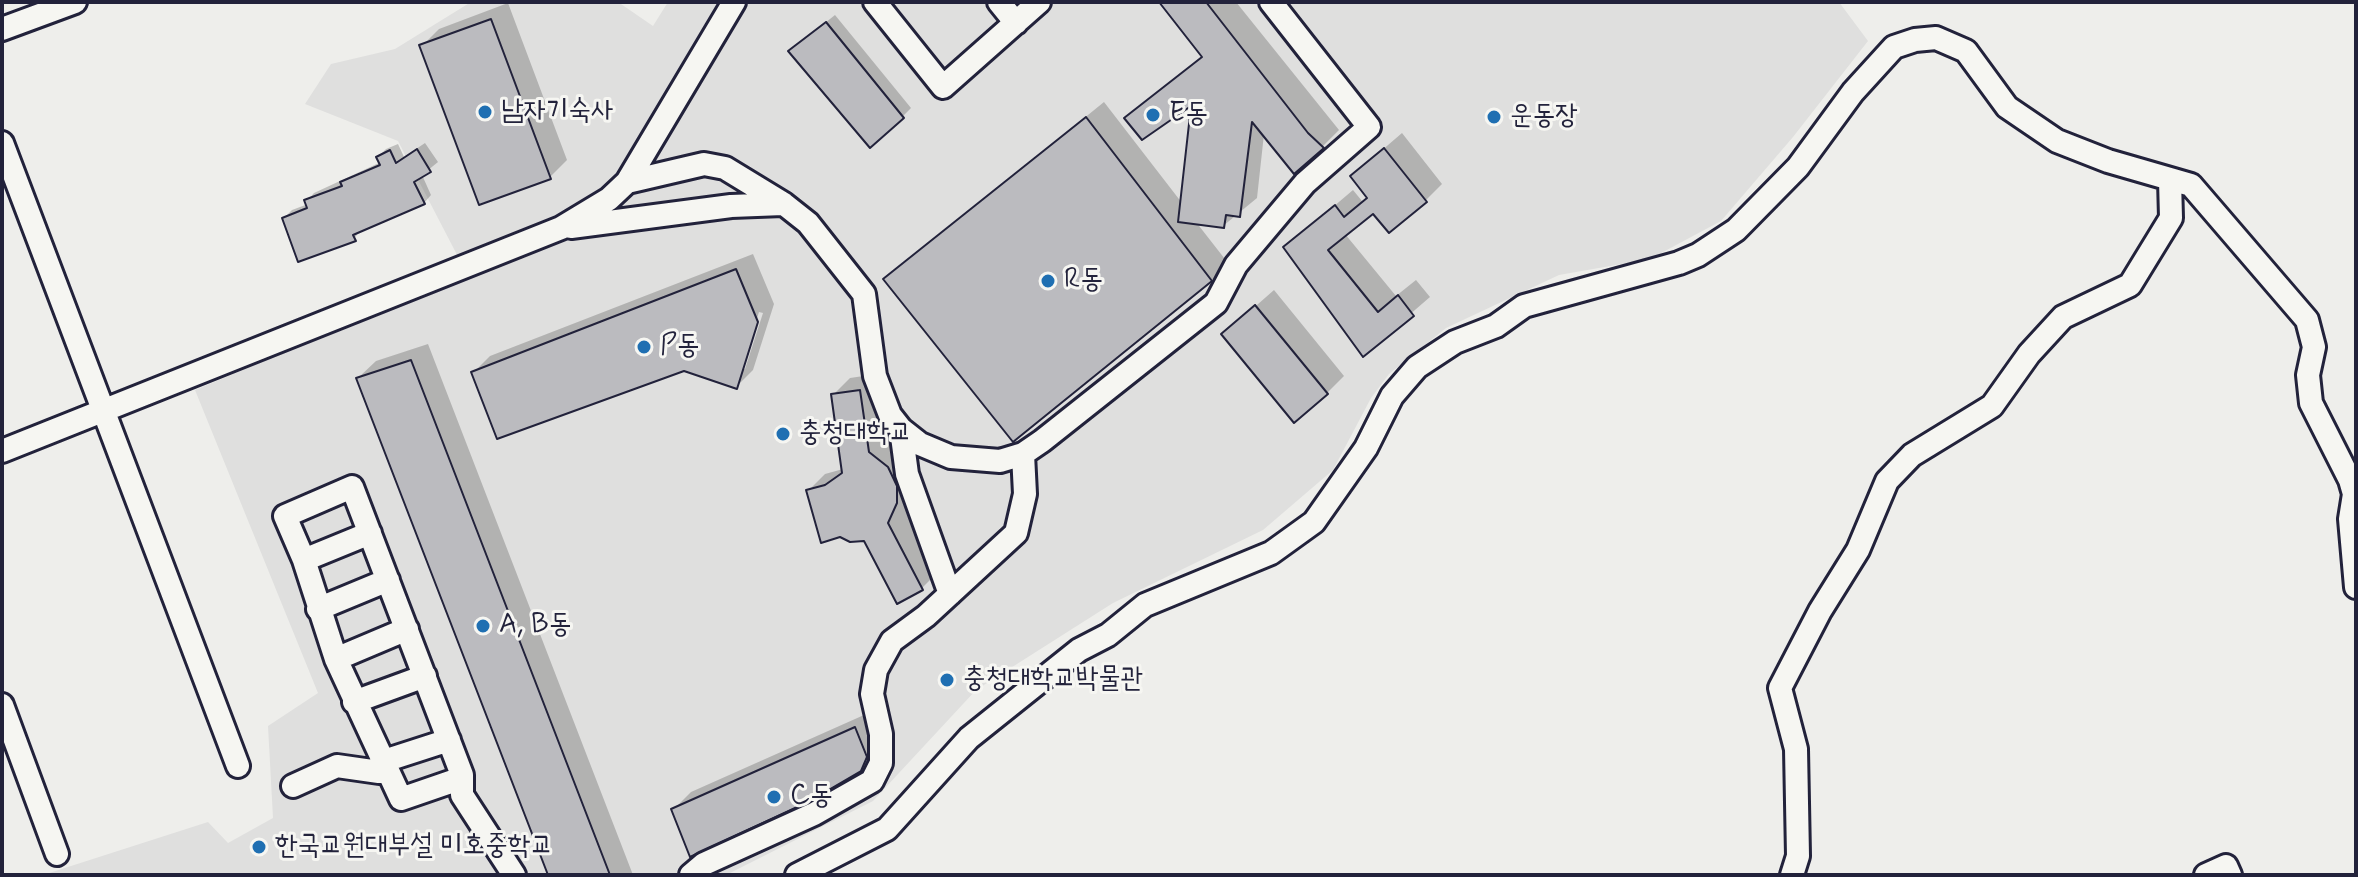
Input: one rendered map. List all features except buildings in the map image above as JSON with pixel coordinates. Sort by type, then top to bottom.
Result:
[{"type":"street","points":[[2,29],[75,2]]},
{"type":"street","points":[[2,451],[561,228],[609,199],[627,182],[734,2]]},
{"type":"street","points":[[875,2],[943,87],[1039,2]]},
{"type":"street","points":[[999,2],[1016,23]]},
{"type":"street","points":[[627,182],[704,164],[725,168],[784,204],[808,223],[864,294],[875,376],[890,415],[901,429],[920,444],[951,457],[1000,461],[1023,454],[1216,303],[1236,265],[1305,183],[1369,127],[1280,6]]},
{"type":"street","points":[[797,875],[887,829],[969,738],[1079,650],[1108,635],[1145,605],[1271,553],[1314,522],[1366,448],[1392,396],[1417,367],[1455,342],[1496,326],[1524,306],[1698,255],[1736,230],[1798,167],[1853,92],[1894,47],[1936,38],[1966,51],[1997,96],[2034,128],[2079,150],[2191,185],[2307,320],[2314,347],[2308,375],[2311,403],[2354,494],[2350,519],[2356,587]]},
{"type":"street","points":[[2,143],[238,766]]},
{"type":"street","points":[[736,205],[746,193],[743,180]]},
{"type":"street","points":[[1792,875],[1798,856],[1796,749],[1780,688],[1820,611],[1858,550],[1887,481],[1912,455],[1992,406],[2029,354],[2063,317],[2130,285],[2171,218],[2170,180]]},
{"type":"street","points":[[561,228],[736,205],[784,204]]},
{"type":"street","points":[[901,429],[907,474],[950,594]]},
{"type":"street","points":[[691,875],[704,864],[814,814],[872,781],[881,763],[881,734],[872,694],[876,670],[892,641],[950,594],[1016,533],[1025,494],[1023,454]]},
{"type":"street","points":[[462,778],[401,799],[336,659],[304,560],[285,516],[352,487],[449,740],[462,778],[462,795],[514,875]]},
{"type":"street","points":[[304,560],[370,533]]},
{"type":"street","points":[[318,609],[388,580]]},
{"type":"street","points":[[336,659],[407,629]]},
{"type":"street","points":[[354,702],[425,676]]},
{"type":"street","points":[[2,705],[57,854]]},
{"type":"street","points":[[293,786],[337,766],[379,772],[384,761],[449,740]]},
{"type":"shaded area","name":"충청대학교","points":[[471,2],[618,2],[653,26],[668,2],[1839,2],[1868,41],[1793,137],[1721,221],[1650,259],[1559,275],[1446,328],[1389,374],[1371,398],[1333,470],[1263,530],[1113,603],[976,690],[873,801],[726,875],[43,875],[208,822],[228,843],[273,818],[268,726],[318,693],[195,390],[468,276],[398,141],[305,104],[331,64],[395,49]]},
{"type":"place","name":"남자기숙사","points":[[485,112]]},
{"type":"place","name":"E동","points":[[1153,115]]},
{"type":"place","name":"운동장","points":[[1494,117]]},
{"type":"place","name":"R동","points":[[1048,281]]},
{"type":"place","name":"P동","points":[[644,347]]},
{"type":"place","name":"충청대학교","points":[[783,434]]},
{"type":"place","name":"A, B동","points":[[483,626]]},
{"type":"place","name":"충청대학교박물관","points":[[947,680]]},
{"type":"place","name":"C동","points":[[774,797]]},
{"type":"place","name":"한국교원대부설 미호중학교","points":[[259,847]]}]
